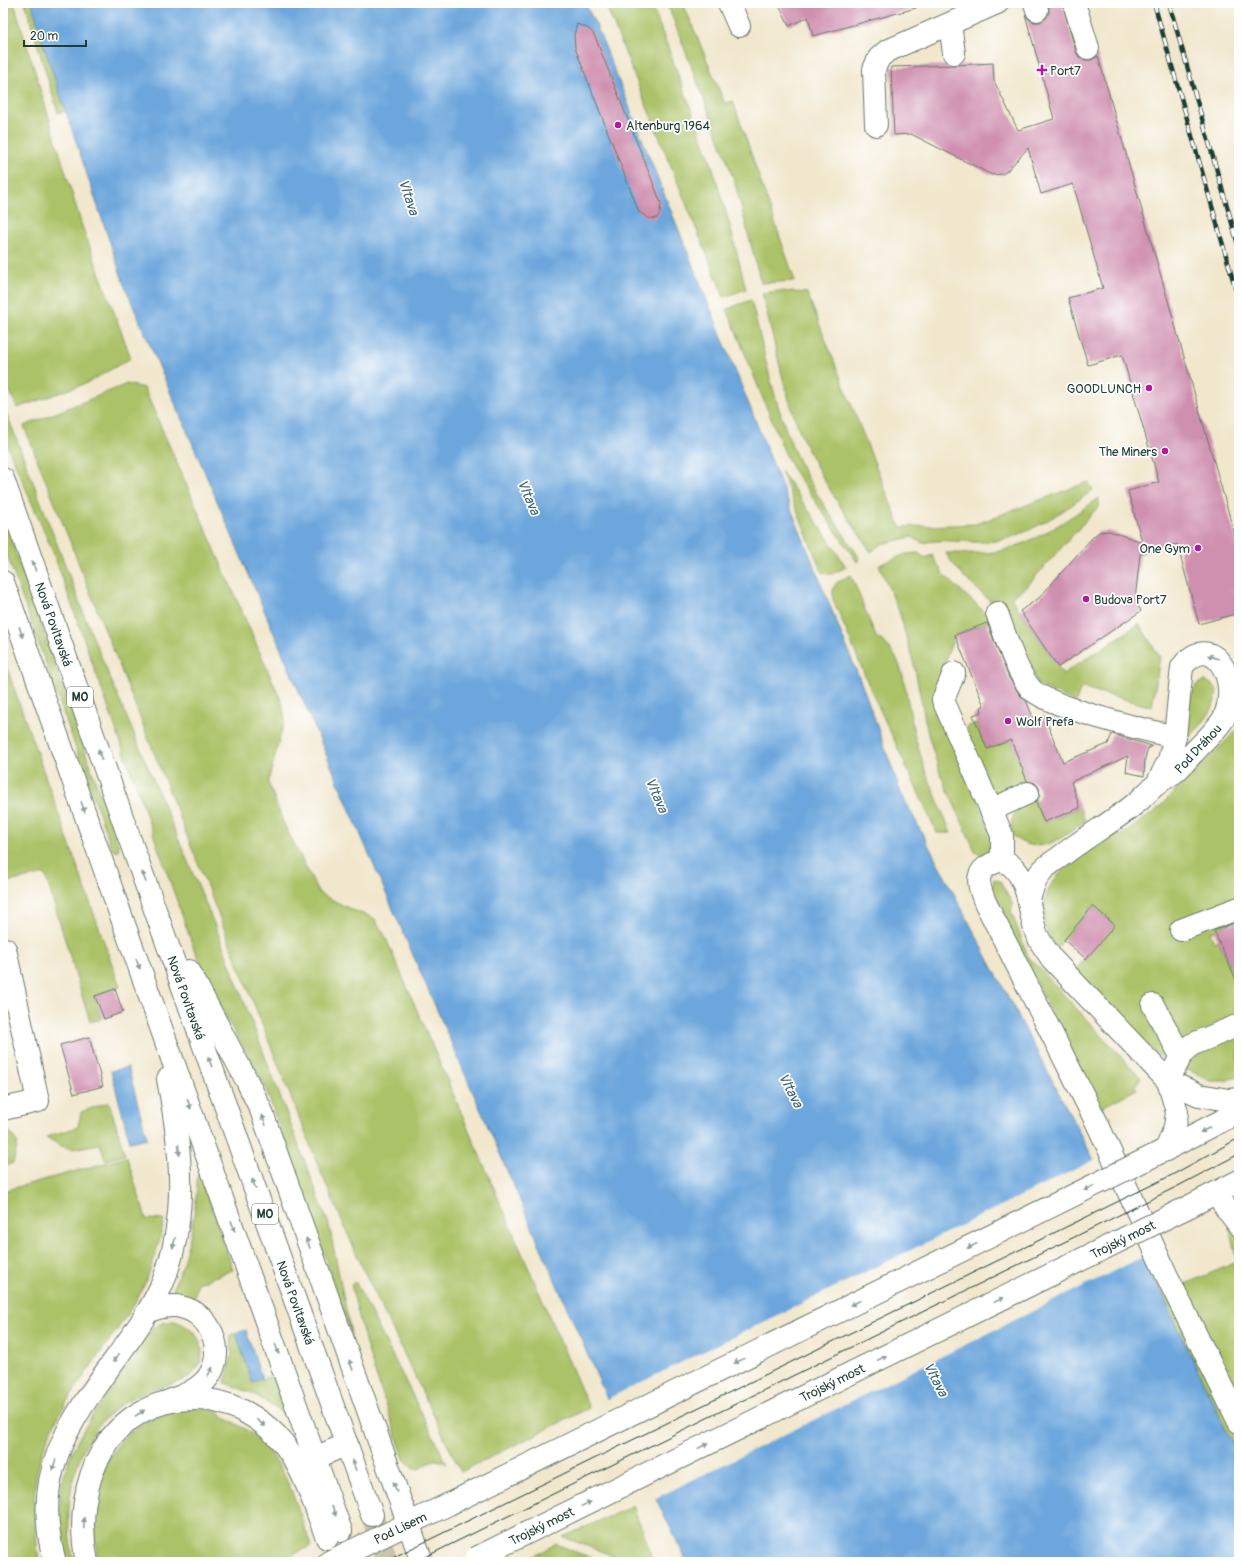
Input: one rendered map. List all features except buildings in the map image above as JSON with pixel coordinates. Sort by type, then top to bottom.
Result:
[{"type":"main road","points":[[729,3],[739,26]]},
{"type":"main road","points":[[876,125],[874,69],[879,58],[887,51],[997,3]]},
{"type":"main road","points":[[1074,3],[1088,48]]},
{"type":"main road","points":[[950,24],[954,53]]},
{"type":"main road","name":"Nová Povltavská","points":[[3,479],[372,1515]]},
{"type":"main road","name":"MO","points":[[3,582],[315,1458],[334,1534],[291,1452],[275,1434],[242,1410],[226,1404],[207,1399],[168,1401]]},
{"type":"main road","name":"Pod Dráhou","points":[[997,613],[1021,674],[1032,690],[1061,706],[1175,737]]},
{"type":"main road","name":"Pod Dráhou","points":[[1029,899],[1032,889],[1041,872],[1135,804],[1158,782],[1175,772],[1224,718],[1230,706],[1233,690],[1232,678],[1228,667],[1213,655],[1203,654],[1195,656],[1187,660],[1182,667],[1175,737],[1169,760],[1158,782]]},
{"type":"main road","points":[[954,673],[943,700],[1002,835],[1002,860]]},
{"type":"main road","points":[[991,810],[1028,793]]},
{"type":"main road","points":[[1239,1099],[1229,1100],[1199,1095],[1168,1081],[1052,959],[1038,936],[1029,899],[1019,874],[1009,863],[1002,860],[991,864],[982,870],[979,879],[980,890],[984,902],[1097,1123],[1166,1274],[1239,1422]]},
{"type":"main road","points":[[1181,930],[1239,908]]},
{"type":"main road","points":[[157,914],[233,1054],[261,1110],[422,1562]]},
{"type":"main road","points":[[3,1109],[38,1101],[5,949]]},
{"type":"main road","points":[[1153,1005],[1182,1056]]},
{"type":"main road","points":[[55,1562],[49,1536],[47,1516],[48,1493],[52,1471],[58,1452],[68,1429],[84,1401],[130,1339],[148,1311],[162,1283],[176,1232],[180,1204],[181,1180],[177,1124],[156,1015]]},
{"type":"main road","points":[[1164,1151],[1175,1127],[1177,1112],[1168,1081],[1182,1056],[1191,1045],[1239,1025]]},
{"type":"main road","points":[[1164,1151],[1239,1112]]},
{"type":"main road","name":"Pod Lisem","points":[[329,1562],[1164,1151]]},
{"type":"main road","name":"Trojský most","points":[[472,1560],[1239,1181]]},
{"type":"main road","points":[[1217,1193],[1239,1225]]},
{"type":"main road","points":[[88,1562],[83,1527],[85,1501],[90,1477],[98,1457],[110,1439],[127,1421],[148,1408],[192,1392],[205,1381],[213,1368],[221,1333],[194,1312],[181,1307],[168,1306],[148,1311]]},
{"type":"main road","points":[[315,1458],[347,1444]]},
{"type":"green space","points":[[3,3],[14,3],[82,226],[131,358],[87,383],[17,408],[3,374]]},
{"type":"green space","points":[[25,3],[32,3],[45,50],[66,111],[58,113]]},
{"type":"green space","points":[[605,3],[651,3],[711,162],[730,226],[746,289],[724,297]]},
{"type":"green space","points":[[667,3],[683,3],[725,104],[733,101],[795,281],[761,283],[736,187],[726,157]]},
{"type":"green space","points":[[779,291],[807,293],[900,527],[976,524],[1088,482],[1093,490],[1056,515],[1015,536],[986,542],[937,541],[922,543],[912,537],[881,544],[871,552],[825,482],[802,437],[790,403],[762,293]]},
{"type":"green space","points":[[751,300],[775,397],[795,453],[816,492],[857,554],[860,560],[857,562],[791,466],[784,451],[727,309]]},
{"type":"green space","points":[[127,384],[144,388],[282,703],[285,719],[268,782],[283,822],[319,893],[350,909],[374,918],[384,934],[589,1408],[461,1472],[364,1271],[322,1175],[24,426]]},
{"type":"green space","points":[[3,404],[92,635],[218,933],[329,1225],[351,1334],[264,1084],[219,1005],[194,949],[53,552],[3,436]]},
{"type":"green space","points":[[781,471],[846,567],[832,574],[823,573]]},
{"type":"green space","points":[[1099,498],[1098,507],[1027,586],[1011,598],[1063,674],[1139,624],[1160,657],[1152,707],[1081,687],[1076,702],[1038,685],[1001,611],[965,578],[946,553],[989,553],[1009,549],[1023,544],[1050,530]]},
{"type":"green space","points":[[3,517],[119,848],[117,852],[112,849],[3,544]]},
{"type":"green space","points":[[918,553],[925,558],[932,555],[943,574],[993,620],[955,635],[935,686],[995,844],[993,851],[984,855],[976,853],[940,773],[928,734],[914,665],[899,611],[879,565],[906,554]]},
{"type":"green space","points":[[851,575],[876,637],[885,643],[897,659],[903,676],[914,733],[925,770],[951,833],[937,833],[870,688],[833,599],[833,589],[836,583]]},
{"type":"green space","points":[[3,657],[120,987],[94,996],[102,1019],[90,1022],[45,874],[3,883]]},
{"type":"green space","points":[[1205,681],[1210,683],[1217,690],[1214,704],[1208,716],[1187,739],[1187,720],[1191,698],[1197,685]]},
{"type":"green space","points":[[976,723],[987,749],[1011,740],[1027,781],[996,794],[988,791],[966,727]]},
{"type":"green space","points":[[1239,728],[1239,919],[1210,933],[1214,942],[1218,940],[1239,986],[1239,1075],[1226,1081],[1210,1081],[1156,1054],[1075,970],[1115,925],[1093,906],[1056,949],[1046,929],[1044,912],[1046,896],[1052,883],[1061,872],[1073,861],[1112,834],[1121,835],[1153,813]]},
{"type":"green space","points":[[1032,793],[1044,822],[1080,808],[1085,821],[1059,839],[1050,843],[1040,846],[1021,842],[1011,834],[1012,820],[1016,811]]},
{"type":"green space","points":[[994,879],[1000,881],[1013,905],[1011,911],[1028,956],[1141,1078],[1135,1086],[1137,1089],[1098,1109],[992,892]]},
{"type":"green space","points":[[109,1102],[125,1155],[105,1160],[100,1144],[72,1149],[61,1146],[46,1137],[78,1127],[81,1112]]},
{"type":"green space","points":[[3,1127],[6,1127],[18,1143],[13,1163],[3,1167]]},
{"type":"green space","points":[[127,1157],[146,1219],[164,1220],[156,1252],[145,1283],[135,1302],[65,1404],[44,1448],[37,1472],[34,1494],[39,1562],[3,1562],[3,1191]]},
{"type":"green space","points":[[199,1174],[201,1175],[233,1270],[198,1283],[194,1298],[176,1294],[173,1291],[183,1263],[194,1218],[197,1176]]},
{"type":"green space","points":[[1239,1217],[1239,1458],[1144,1255],[1152,1252],[1171,1290],[1237,1262],[1229,1227]]},
{"type":"green space","points":[[356,1283],[447,1464],[442,1461],[434,1460],[419,1469],[412,1467],[404,1459],[367,1348],[351,1285]]},
{"type":"green space","points":[[174,1321],[189,1328],[199,1340],[202,1354],[200,1362],[192,1375],[172,1384],[144,1392],[121,1404],[103,1421],[88,1441],[78,1463],[71,1487],[69,1512],[70,1537],[74,1562],[66,1562],[61,1540],[60,1506],[62,1483],[68,1461],[89,1421],[147,1334],[159,1324]]},
{"type":"green space","points":[[236,1333],[252,1382],[272,1376],[285,1411],[284,1414],[254,1394],[225,1383],[232,1355],[230,1335]]},
{"type":"green space","points":[[178,1409],[203,1409],[220,1413],[225,1418],[245,1429],[260,1441],[272,1455],[291,1489],[311,1546],[276,1562],[98,1562],[95,1508],[103,1473],[110,1457],[120,1442],[138,1426]]},
{"type":"green space","points":[[633,1506],[651,1552],[650,1558],[646,1562],[630,1562],[563,1537]]},
{"type":"green space","points":[[556,1544],[601,1562],[524,1562]]},
{"type":"water","name":"Vltava","points":[[32,3],[585,3],[597,27],[866,695],[901,793],[1144,1255],[1239,1458],[1239,1562],[687,1562],[607,1399],[381,882],[125,287],[45,50]]},
{"type":"water","points":[[128,1067],[147,1138],[130,1142],[111,1071]]},
{"type":"water","points":[[246,1330],[262,1379],[252,1382],[236,1333]]},
{"type":"pier","points":[[1096,1159],[1146,1255],[654,1499],[605,1400]]},
{"type":"tunnel","points":[[372,1515],[387,1562]]},
{"type":"tram line","points":[[384,1562],[1172,1175],[1239,1138]]},
{"type":"tram line","points":[[415,1562],[1178,1186],[1239,1154]]},
{"type":"railway","points":[[1154,3],[1239,301]]},
{"type":"railway","points":[[1169,3],[1239,248]]},
{"type":"place","name":"Port7","points":[[1042,70]]},
{"type":"place","name":"Altenburg 1964","points":[[618,125]]},
{"type":"place","name":"GOODLUNCH","points":[[1149,388]]},
{"type":"place","name":"The Miners","points":[[1165,451]]},
{"type":"place","name":"One Gym","points":[[1198,548]]},
{"type":"place","name":"Budova Port7","points":[[1086,599]]},
{"type":"place","name":"Wolf Prefa","points":[[1008,721]]}]
